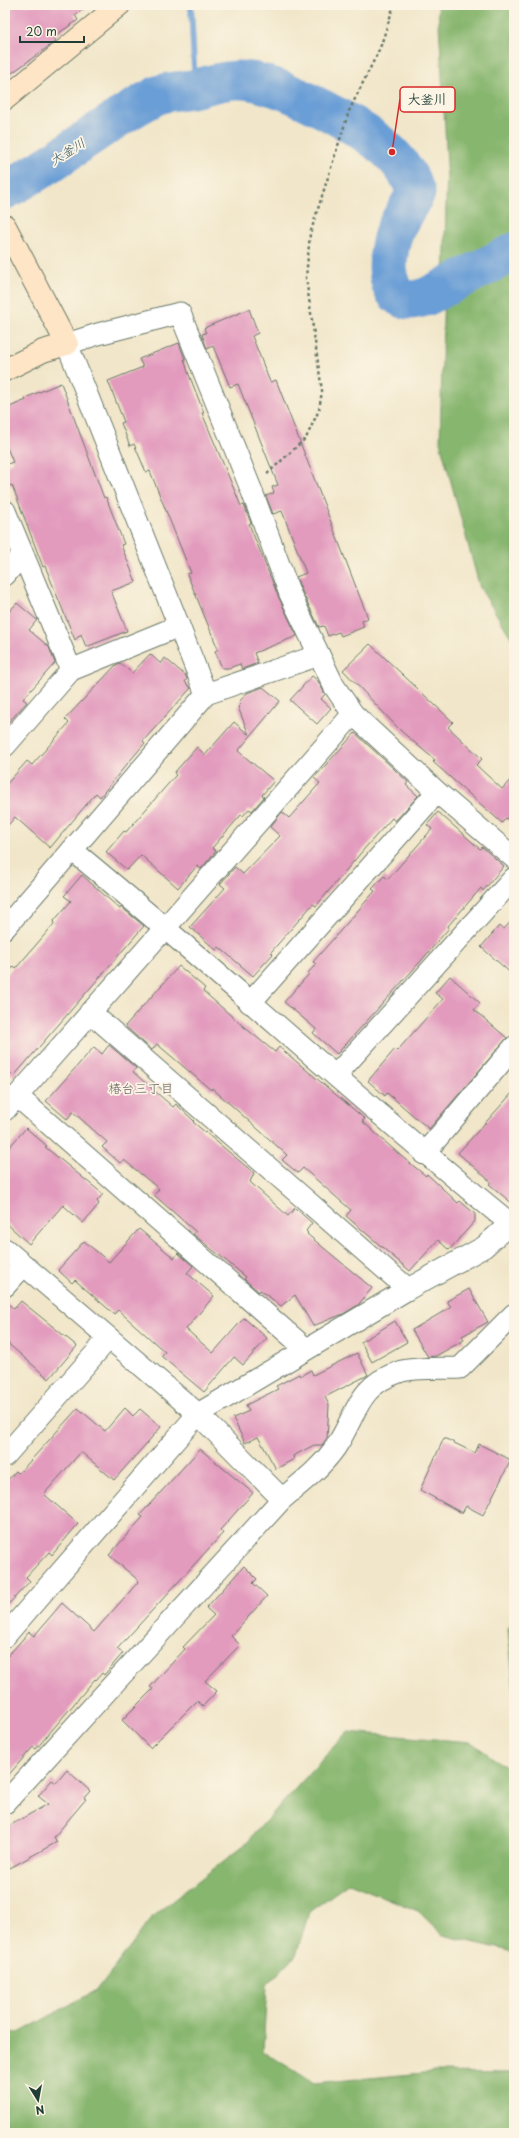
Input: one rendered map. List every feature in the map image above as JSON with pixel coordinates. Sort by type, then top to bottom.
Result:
[{"type":"street","points":[[5,99],[119,5]]},
{"type":"street","points":[[5,226],[67,344],[206,694]]},
{"type":"street","points":[[5,370],[43,351],[98,334],[180,313],[251,489],[290,594],[334,686],[353,714],[437,792],[514,858]]},
{"type":"street","points":[[5,511],[71,670]]},
{"type":"street","points":[[5,575],[23,554]]},
{"type":"street","points":[[5,746],[71,670],[179,626]]},
{"type":"street","points":[[5,928],[206,694],[319,655]]},
{"type":"street","points":[[306,1349],[11,1103],[165,926],[353,714]]},
{"type":"street","points":[[250,1003],[437,792]]},
{"type":"street","points":[[5,1636],[198,1414],[408,1289],[484,1247],[512,1222],[424,1154],[336,1075],[250,1003],[165,926],[72,850]]},
{"type":"street","points":[[336,1075],[514,878]]},
{"type":"street","points":[[90,1012],[408,1289]]},
{"type":"street","points":[[424,1154],[514,1047]]},
{"type":"street","points":[[5,1249],[198,1414],[282,1499]]},
{"type":"street","points":[[5,1286],[24,1265]]},
{"type":"street","points":[[5,1803],[282,1499],[322,1464],[335,1448],[357,1404],[376,1382],[400,1371],[460,1368],[514,1314]]},
{"type":"street","points":[[5,1456],[109,1338]]},
{"type":"path","points":[[251,489],[306,438],[319,410],[322,391],[306,278],[310,234],[349,112],[380,48],[394,5]]},
{"type":"green space","points":[[438,5],[514,5],[514,642],[480,588],[440,442],[447,165]]},
{"type":"green space","points":[[514,1620],[514,1692],[508,1629]]},
{"type":"green space","points":[[347,1732],[471,1742],[514,1773],[514,1952],[443,1935],[418,1911],[349,1883],[309,1912],[296,1955],[267,1985],[263,2051],[314,2083],[434,2072],[514,2073],[514,2133],[5,2133],[5,2032],[19,2033],[98,1989],[153,1916],[244,1845]]},
{"type":"building","points":[[5,5],[89,5],[75,15],[78,20],[53,37],[56,41],[5,78]]},
{"type":"building","points":[[249,309],[258,333],[252,336],[270,382],[276,380],[368,618],[362,621],[364,627],[341,636],[339,632],[328,636],[324,626],[319,627],[301,589],[296,577],[306,573],[282,511],[273,514],[266,496],[274,493],[272,487],[278,485],[238,384],[230,387],[213,346],[207,349],[202,334],[206,333],[204,328]]},
{"type":"building","points":[[179,343],[188,372],[204,413],[202,413],[241,506],[244,505],[251,523],[249,524],[279,598],[297,636],[254,653],[258,663],[242,669],[240,664],[229,668],[222,668],[215,651],[218,649],[187,574],[191,573],[150,471],[146,472],[134,444],[130,446],[121,423],[124,422],[108,381],[143,367],[139,359]]},
{"type":"building","points":[[61,383],[104,498],[106,497],[124,544],[121,545],[136,582],[111,591],[127,631],[86,647],[81,634],[75,640],[45,566],[43,567],[12,485],[9,486],[5,475],[5,465],[13,462],[5,443],[5,409],[26,400],[25,398]]},
{"type":"building","points":[[17,603],[37,620],[29,630],[49,647],[55,663],[23,699],[27,702],[5,726],[5,616]]},
{"type":"building","points":[[370,644],[453,722],[448,727],[482,759],[476,765],[502,789],[514,776],[514,825],[506,818],[502,823],[433,762],[435,760],[401,731],[343,670]]},
{"type":"building","points":[[150,654],[161,664],[165,658],[186,676],[187,679],[185,682],[191,688],[143,741],[145,743],[100,797],[96,793],[50,848],[15,817],[5,829],[5,786],[27,761],[32,765],[69,723],[65,719],[116,665],[120,663],[132,673]]},
{"type":"building","points":[[312,676],[318,681],[325,694],[321,699],[331,708],[317,724],[290,700]]},
{"type":"building","points":[[263,687],[280,701],[238,751],[274,781],[262,795],[264,797],[252,811],[249,809],[243,816],[241,815],[212,848],[216,851],[201,869],[197,866],[178,888],[141,855],[127,870],[106,852],[124,831],[126,832],[176,775],[174,773],[197,747],[205,755],[234,722],[249,735],[238,707],[241,704],[239,702],[247,693]]},
{"type":"building","points":[[355,733],[408,782],[406,785],[418,796],[395,821],[392,818],[316,906],[313,904],[271,952],[273,954],[253,976],[219,947],[216,950],[190,927],[225,888],[220,884],[235,867],[243,874],[280,836],[270,827],[282,812],[289,818],[320,783],[314,778]]},
{"type":"building","points":[[438,812],[480,849],[482,847],[504,866],[483,891],[481,888],[448,926],[449,928],[421,961],[337,1054],[313,1033],[316,1029],[284,1002],[309,974],[308,973],[316,964],[313,962],[375,891],[372,889],[384,876],[388,879],[432,829],[427,825]]},
{"type":"building","points":[[82,875],[120,909],[121,907],[144,926],[14,1076],[5,1068],[5,977],[14,966],[16,968],[54,924],[53,922],[71,901],[64,896]]},
{"type":"building","points":[[514,918],[514,976],[481,947],[499,926],[504,929]]},
{"type":"building","points":[[179,966],[205,988],[203,991],[244,1027],[275,1052],[279,1047],[365,1119],[362,1121],[401,1156],[426,1176],[427,1174],[458,1203],[460,1201],[475,1214],[475,1221],[449,1250],[438,1240],[410,1271],[346,1216],[351,1210],[303,1168],[298,1173],[282,1160],[287,1155],[212,1088],[211,1090],[157,1044],[152,1050],[125,1026]]},
{"type":"building","points":[[450,976],[480,1003],[474,1010],[507,1038],[429,1129],[387,1093],[385,1096],[368,1081],[395,1049],[397,1051],[443,999],[435,993]]},
{"type":"building","points":[[109,1045],[136,1068],[133,1072],[173,1107],[176,1104],[194,1121],[193,1122],[254,1173],[250,1182],[288,1216],[295,1208],[312,1223],[306,1231],[308,1233],[307,1234],[372,1288],[358,1305],[343,1314],[313,1326],[295,1295],[281,1306],[260,1290],[259,1292],[244,1279],[246,1277],[193,1234],[196,1232],[154,1195],[159,1189],[124,1160],[120,1163],[102,1147],[107,1142],[73,1112],[67,1119],[46,1101],[94,1047],[102,1054]]},
{"type":"building","points":[[514,1091],[514,1205],[489,1184],[491,1182],[458,1153]]},
{"type":"building","points":[[26,1128],[47,1146],[45,1147],[103,1194],[97,1201],[99,1204],[83,1223],[63,1205],[29,1244],[5,1222],[5,1152]]},
{"type":"building","points":[[139,1229],[174,1258],[178,1253],[193,1266],[187,1273],[214,1296],[186,1329],[213,1353],[244,1318],[267,1338],[243,1365],[234,1357],[204,1392],[161,1356],[165,1352],[118,1310],[114,1314],[75,1280],[72,1283],[58,1270],[84,1241],[109,1262]]},
{"type":"building","points":[[469,1289],[488,1322],[462,1336],[464,1340],[436,1356],[428,1357],[412,1330],[451,1307],[447,1301]]},
{"type":"building","points":[[5,1301],[14,1309],[21,1301],[77,1346],[49,1379],[5,1341]]},
{"type":"building","points":[[395,1321],[407,1342],[372,1362],[361,1342]]},
{"type":"building","points":[[357,1353],[368,1375],[325,1397],[329,1405],[327,1438],[322,1445],[314,1445],[293,1456],[294,1459],[276,1469],[258,1437],[245,1443],[233,1418],[249,1411],[246,1405],[278,1389],[276,1386],[299,1374],[300,1376],[311,1370],[313,1375]]},
{"type":"building","points":[[78,1408],[105,1431],[125,1408],[133,1416],[140,1409],[161,1427],[114,1480],[81,1452],[44,1494],[78,1524],[52,1555],[49,1552],[26,1577],[30,1581],[5,1608],[5,1483],[16,1471],[18,1473],[22,1470]]},
{"type":"building","points":[[444,1438],[475,1453],[479,1444],[511,1460],[483,1515],[466,1506],[462,1513],[420,1490]]},
{"type":"building","points":[[200,1449],[253,1493],[220,1530],[223,1533],[117,1649],[123,1653],[104,1675],[102,1673],[96,1680],[95,1679],[36,1749],[33,1747],[5,1779],[5,1659],[29,1632],[34,1636],[62,1603],[94,1632],[139,1581],[109,1555],[143,1517],[140,1515]]},
{"type":"building","points":[[244,1566],[257,1579],[253,1583],[267,1596],[231,1636],[240,1645],[205,1681],[217,1691],[203,1706],[197,1701],[150,1748],[122,1720],[153,1689],[150,1687],[185,1649],[183,1647],[214,1615],[206,1608]]},
{"type":"building","points":[[67,1770],[90,1791],[84,1798],[86,1799],[54,1837],[57,1842],[10,1868],[5,1859],[5,1828],[48,1804],[38,1796],[52,1780],[56,1783]]},
{"type":"waterway","points":[[191,5],[195,88]]},
{"type":"waterway","name":"大釜川","points":[[5,190],[43,168],[116,119],[158,95],[226,81],[249,81],[262,83],[289,93],[350,124],[374,139],[385,148],[395,157],[403,168],[411,180],[416,193],[395,230],[388,260],[390,283],[394,292],[401,298],[411,300],[426,297],[514,252]]},
{"type":"place","name":"大釜川","points":[[392,152]]},
{"type":"district","name":"椿台三丁目","points":[[141,1087]]}]
